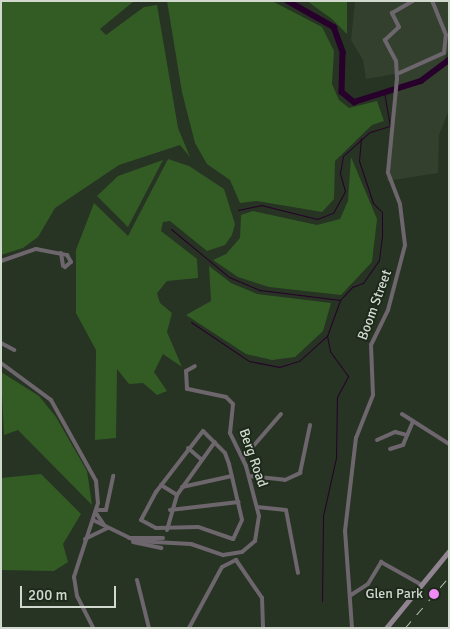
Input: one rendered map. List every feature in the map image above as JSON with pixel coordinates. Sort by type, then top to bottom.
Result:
[{"type":"main road","points":[[386,628],[397,609],[422,586],[449,552]]},
{"type":"street","name":"Boom Street","points":[[352,628],[346,531],[356,438],[373,395],[371,345],[388,310],[405,245],[400,204],[388,168],[397,74],[396,61],[385,40],[398,28],[392,13],[413,1]]},
{"type":"street","points":[[397,74],[444,52],[446,36],[432,1]]},
{"type":"street","points":[[1,261],[36,249],[61,254],[71,260],[64,267],[61,254]]},
{"type":"street","points":[[1,342],[14,350]]},
{"type":"street","points":[[1,363],[36,386],[58,409],[92,471],[99,492],[96,511],[85,539],[74,580],[94,628]]},
{"type":"street","name":"Berg Road","points":[[127,538],[236,554],[251,546],[258,534],[257,507],[249,476],[243,458],[230,433],[232,401],[190,391],[184,383],[188,367],[195,366]]},
{"type":"street","points":[[243,458],[281,414]]},
{"type":"street","points":[[402,414],[449,444]]},
{"type":"street","points":[[390,449],[401,447],[413,421]]},
{"type":"street","points":[[249,476],[288,479],[300,473],[310,425]]},
{"type":"street","points":[[203,431],[225,453],[239,502],[241,525],[233,539],[198,527],[166,530],[141,518],[161,485],[188,448],[203,431]]},
{"type":"street","points":[[377,440],[395,432],[406,435]]},
{"type":"street","points":[[127,538],[163,540],[170,510],[177,495],[215,442]]},
{"type":"street","points":[[188,448],[202,460]]},
{"type":"street","points":[[96,511],[106,510],[114,476]]},
{"type":"street","points":[[182,487],[232,476]]},
{"type":"street","points":[[161,485],[177,495]]},
{"type":"street","points":[[170,510],[239,502]]},
{"type":"street","points":[[257,507],[286,510],[298,573]]},
{"type":"street","points":[[96,511],[107,528]]},
{"type":"street","points":[[93,520],[150,550],[161,548]]},
{"type":"street","points":[[85,539],[107,528]]},
{"type":"street","points":[[189,628],[222,567],[233,560],[241,564],[264,602],[263,628]]},
{"type":"street","points":[[351,595],[368,584],[380,562],[422,586]]},
{"type":"street","points":[[137,580],[149,628]]},
{"type":"shaded area","points":[[355,1],[449,1],[449,50],[444,59],[449,60],[449,110],[439,135],[438,173],[387,181],[395,74],[366,79],[363,60],[351,40]]},
{"type":"green space","points":[[1,1],[134,1],[100,29],[106,35],[144,7],[157,5],[178,128],[190,157],[180,145],[119,165],[55,208],[38,237],[23,248],[1,255]]},
{"type":"green space","points":[[167,1],[272,1],[322,27],[334,51],[332,84],[339,100],[349,108],[377,101],[384,121],[372,125],[335,161],[334,199],[322,212],[257,201],[240,203],[230,180],[207,164],[195,143],[182,92]]},
{"type":"green space","points":[[307,1],[347,1],[347,34],[332,19]]},
{"type":"green space","points":[[351,157],[377,219],[372,262],[341,295],[269,287],[238,277],[213,260],[226,254],[240,238],[241,215],[253,211],[317,225],[340,219],[348,201]]},
{"type":"green space","points":[[168,159],[189,166],[224,189],[235,224],[232,235],[225,245],[207,251],[170,221],[163,222],[161,231],[197,259],[198,278],[167,281],[157,293],[160,303],[172,313],[167,332],[182,367],[163,354],[154,372],[167,391],[157,395],[143,383],[129,384],[117,369],[116,438],[95,440],[96,350],[76,313],[76,250],[94,203],[128,236]]},
{"type":"green space","points":[[163,160],[128,227],[97,196],[118,176]]},
{"type":"green space","points":[[209,266],[231,283],[257,294],[331,303],[323,331],[295,357],[272,360],[246,354],[186,315],[211,301]]},
{"type":"green space","points":[[1,372],[39,396],[56,417],[87,471],[92,505],[18,430],[4,435]]},
{"type":"green space","points":[[41,474],[81,514],[63,544],[68,562],[54,571],[1,570],[1,478]]},
{"type":"waterway","points":[[288,1],[334,27],[343,52],[342,92],[354,102],[421,81],[449,60]]},
{"type":"waterway","points":[[238,210],[261,205],[317,219],[333,213],[345,191],[340,173],[343,156],[370,132],[390,126],[384,92]]},
{"type":"waterway","points":[[322,601],[323,516],[336,458],[337,397],[348,376],[330,351],[327,336],[340,300],[352,287],[363,283],[379,260],[382,237],[382,212],[373,203],[359,161],[361,138]]},
{"type":"waterway","points":[[171,229],[229,277],[260,290],[340,300]]},
{"type":"waterway","points":[[191,322],[249,361],[279,367],[299,361],[327,336]]},
{"type":"railway","points":[[405,628],[449,577]]},
{"type":"place","name":"Glen Park","points":[[434,594]]}]
